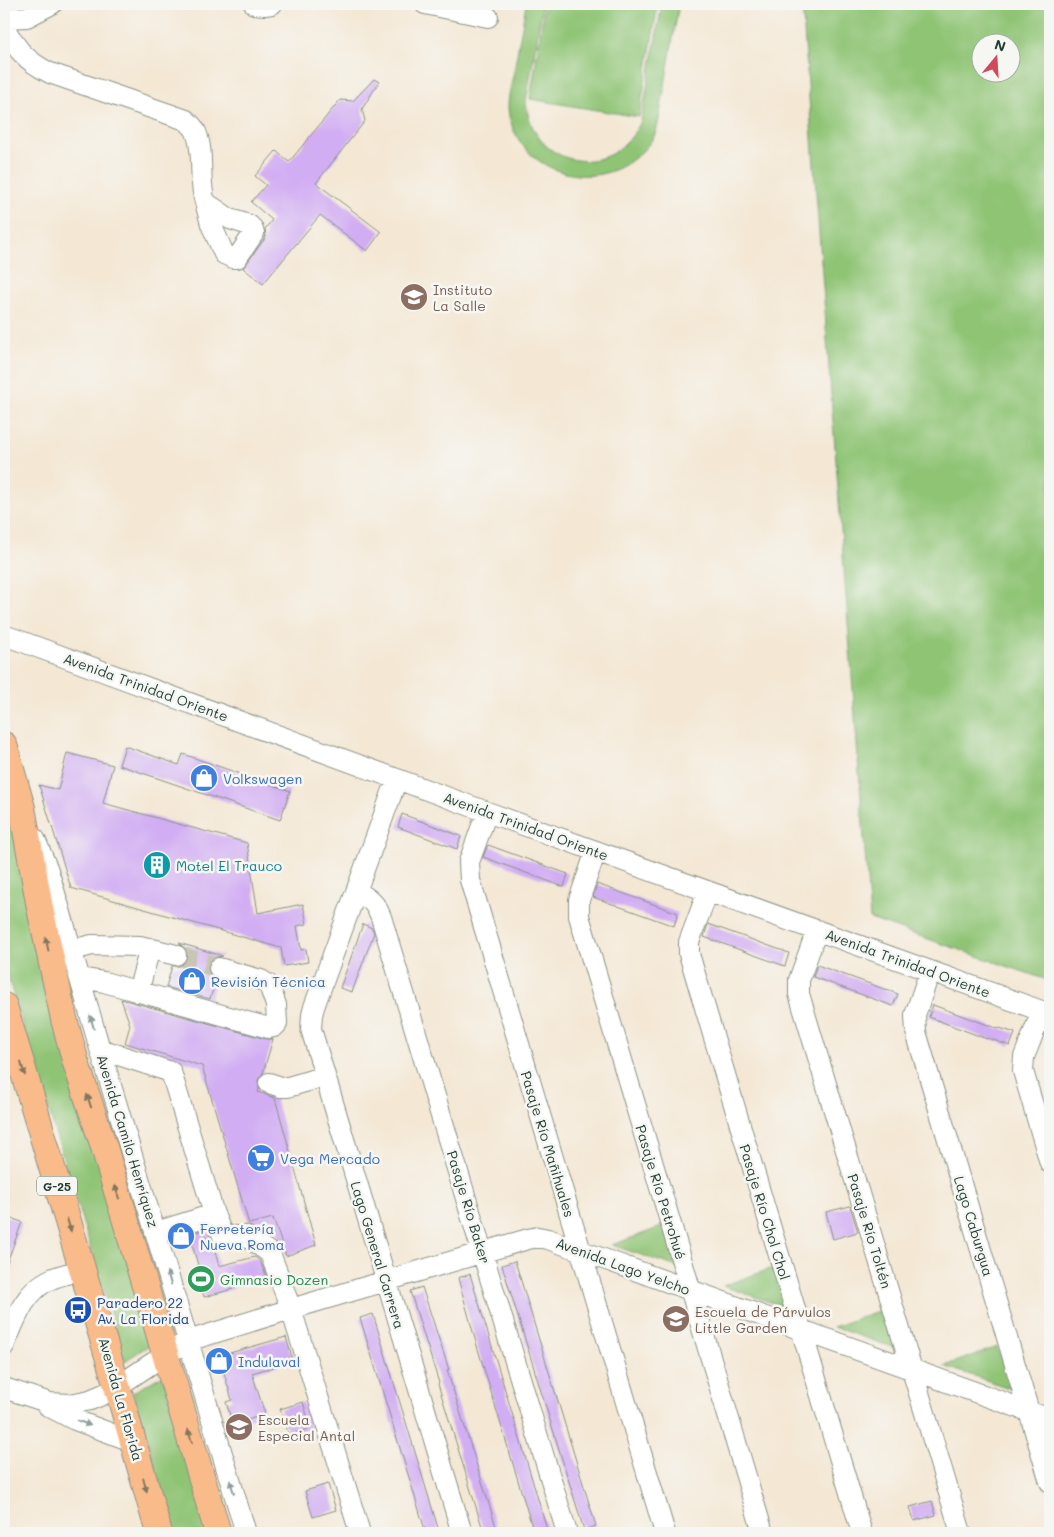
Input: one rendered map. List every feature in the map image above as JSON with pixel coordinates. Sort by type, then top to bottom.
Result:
[{"type":"main road","name":"Avenida Camilo Henríquez","points":[[4,744],[22,808],[40,908],[64,1020],[218,1533]]},
{"type":"main road","name":"Avenida La Florida","points":[[4,1006],[72,1273],[118,1387],[159,1533]]},
{"type":"street","points":[[4,18],[28,17],[52,4]]},
{"type":"street","points":[[254,4],[272,4]]},
{"type":"street","points":[[424,4],[488,17]]},
{"type":"street","points":[[4,27],[24,57],[50,73],[186,120],[192,125],[196,131],[199,143],[202,193],[205,202]]},
{"type":"street","name":"Avenida Trinidad Oriente","points":[[4,635],[488,812],[1046,1012]]},
{"type":"street","name":"Lago General Carrera","points":[[397,779],[312,1015],[312,1036],[462,1533]]},
{"type":"street","name":"Avenida Camilo Henríquez","points":[[22,808],[48,870],[246,1533]]},
{"type":"street","name":"Pasaje Río Mañihuales","points":[[488,812],[469,862],[470,880],[665,1533]]},
{"type":"street","name":"Pasaje Río Petrohué","points":[[596,851],[579,900],[578,911],[691,1290],[698,1321],[763,1533]]},
{"type":"street","name":"Pasaje Río Chol Chol","points":[[708,891],[688,942],[688,954],[862,1533]]},
{"type":"street","name":"Pasaje Río Baker","points":[[356,892],[369,898],[382,917],[567,1533]]},
{"type":"street","name":"Pasaje Río Toltén","points":[[817,930],[799,980],[799,994],[961,1533]]},
{"type":"street","points":[[72,950],[92,945],[140,946],[176,955]]},
{"type":"street","points":[[138,992],[150,948]]},
{"type":"street","points":[[80,978],[104,982],[269,1028],[274,1027],[277,1024],[276,1005],[269,985],[261,980],[220,968]]},
{"type":"street","name":"Lago Caburgua","points":[[930,971],[915,1015],[916,1032],[1050,1482]]},
{"type":"street","points":[[1046,1012],[1024,1057],[1023,1071],[1050,1163]]},
{"type":"street","points":[[100,1049],[171,1072],[214,1214],[223,1236],[246,1236],[270,1253],[291,1309],[360,1533]]},
{"type":"street","points":[[269,1084],[288,1087],[325,1076]]},
{"type":"street","points":[[156,1232],[214,1214]]},
{"type":"street","name":"Avenida Lago Yelcho","points":[[40,1401],[60,1404],[80,1403],[98,1398],[188,1341],[482,1252],[538,1237],[580,1250],[1050,1419]]},
{"type":"street","points":[[4,1346],[25,1300],[41,1285],[72,1273]]},
{"type":"street","points":[[4,1388],[40,1401],[63,1414],[134,1442]]},
{"type":"green space","points":[[526,4],[543,4],[526,101],[531,124],[542,142],[557,154],[575,160],[594,160],[612,154],[628,141],[641,121],[662,4],[679,4],[656,132],[647,147],[619,168],[600,174],[580,175],[561,172],[544,164],[528,152],[516,136],[509,116],[508,99]]},
{"type":"green space","points":[[545,4],[658,4],[639,117],[530,99]]},
{"type":"green space","points":[[802,4],[1050,4],[1050,981],[870,919]]},
{"type":"green space","points":[[4,794],[154,1342],[125,1361],[4,964]]},
{"type":"green space","points":[[664,1226],[680,1268],[612,1245]]},
{"type":"green space","points":[[775,1267],[791,1309],[723,1286]]},
{"type":"green space","points":[[886,1308],[901,1350],[833,1327]]},
{"type":"green space","points":[[997,1347],[1012,1389],[944,1366]]},
{"type":"green space","points":[[163,1375],[211,1533],[175,1533],[133,1392]]},
{"type":"building","points":[[374,79],[379,82],[362,109],[365,121],[316,183],[381,232],[367,251],[320,215],[263,284],[243,268],[264,240],[266,235],[265,229],[272,220],[251,202],[266,185],[255,176],[276,151],[289,162],[340,100],[353,101]]},
{"type":"building","name":"Volkswagen","points":[[125,746],[179,765],[183,754],[290,791],[280,820],[119,765]]},
{"type":"building","name":"Motel El Trauco","points":[[67,753],[113,765],[103,803],[247,843],[258,913],[303,904],[307,924],[297,926],[301,950],[306,949],[308,962],[284,966],[281,948],[71,888],[39,785],[58,790]]},
{"type":"building","points":[[402,814],[461,836],[457,849],[398,827]]},
{"type":"building","points":[[488,845],[568,874],[564,887],[483,857]]},
{"type":"building","points":[[597,884],[678,913],[674,926],[593,897]]},
{"type":"building","points":[[363,924],[372,928],[374,933],[352,992],[340,988]]},
{"type":"building","points":[[708,924],[789,953],[785,966],[704,937]]},
{"type":"building","name":"Revisión Técnica","points":[[179,943],[223,956],[210,960],[208,964],[208,971],[211,977],[216,980],[210,999],[166,987],[172,966],[184,964],[187,958],[187,951]]},
{"type":"building","points":[[817,965],[898,994],[893,1006],[813,977]]},
{"type":"building","name":"Vega Mercado","points":[[121,999],[266,1039],[273,1039],[263,1073],[258,1080],[258,1092],[275,1098],[316,1245],[286,1256],[273,1218],[249,1224],[202,1066],[125,1043],[130,1025]]},
{"type":"building","points":[[933,1005],[1015,1033],[1010,1046],[929,1017]]},
{"type":"building","points":[[850,1206],[858,1232],[833,1239],[826,1212]]},
{"type":"building","points":[[4,1216],[22,1222],[5,1268],[4,1268]]},
{"type":"building","points":[[207,1229],[219,1266],[255,1257],[260,1261],[267,1278],[204,1297],[197,1272],[200,1272],[189,1234]]},
{"type":"building","points":[[515,1261],[596,1526],[584,1530],[502,1265]]},
{"type":"building","points":[[470,1274],[548,1533],[534,1533],[477,1346],[458,1278]]},
{"type":"building","points":[[422,1287],[498,1533],[484,1533],[410,1291]]},
{"type":"building","points":[[373,1314],[439,1531],[426,1533],[360,1318]]},
{"type":"building","points":[[286,1337],[293,1361],[252,1373],[265,1414],[233,1425],[226,1402],[232,1400],[219,1356]]},
{"type":"building","points":[[303,1402],[311,1428],[289,1435],[280,1409]]},
{"type":"building","points":[[328,1484],[336,1510],[313,1517],[305,1491]]},
{"type":"building","points":[[932,1501],[936,1515],[914,1521],[910,1507]]},
{"type":"tunnel","points":[[176,955],[219,968]]},
{"type":"place","name":"Instituto La Salle","points":[[414,297]]},
{"type":"place","name":"Volkswagen","points":[[204,778]]},
{"type":"place","name":"Motel El Trauco","points":[[157,865]]},
{"type":"place","name":"Revisión Técnica","points":[[192,981]]},
{"type":"place","name":"Vega Mercado","points":[[261,1158]]},
{"type":"place","name":"Ferretería Nueva Roma","points":[[181,1236]]},
{"type":"place","name":"Gimnasio Dozen","points":[[201,1279]]},
{"type":"place","name":"Paradero 22 Av. La Florida","points":[[78,1310]]},
{"type":"place","name":"Escuela de Párvulos Little Garden","points":[[676,1319]]},
{"type":"place","name":"Indulaval","points":[[219,1361]]},
{"type":"place","name":"Escuela Especial Antal","points":[[239,1427]]}]
